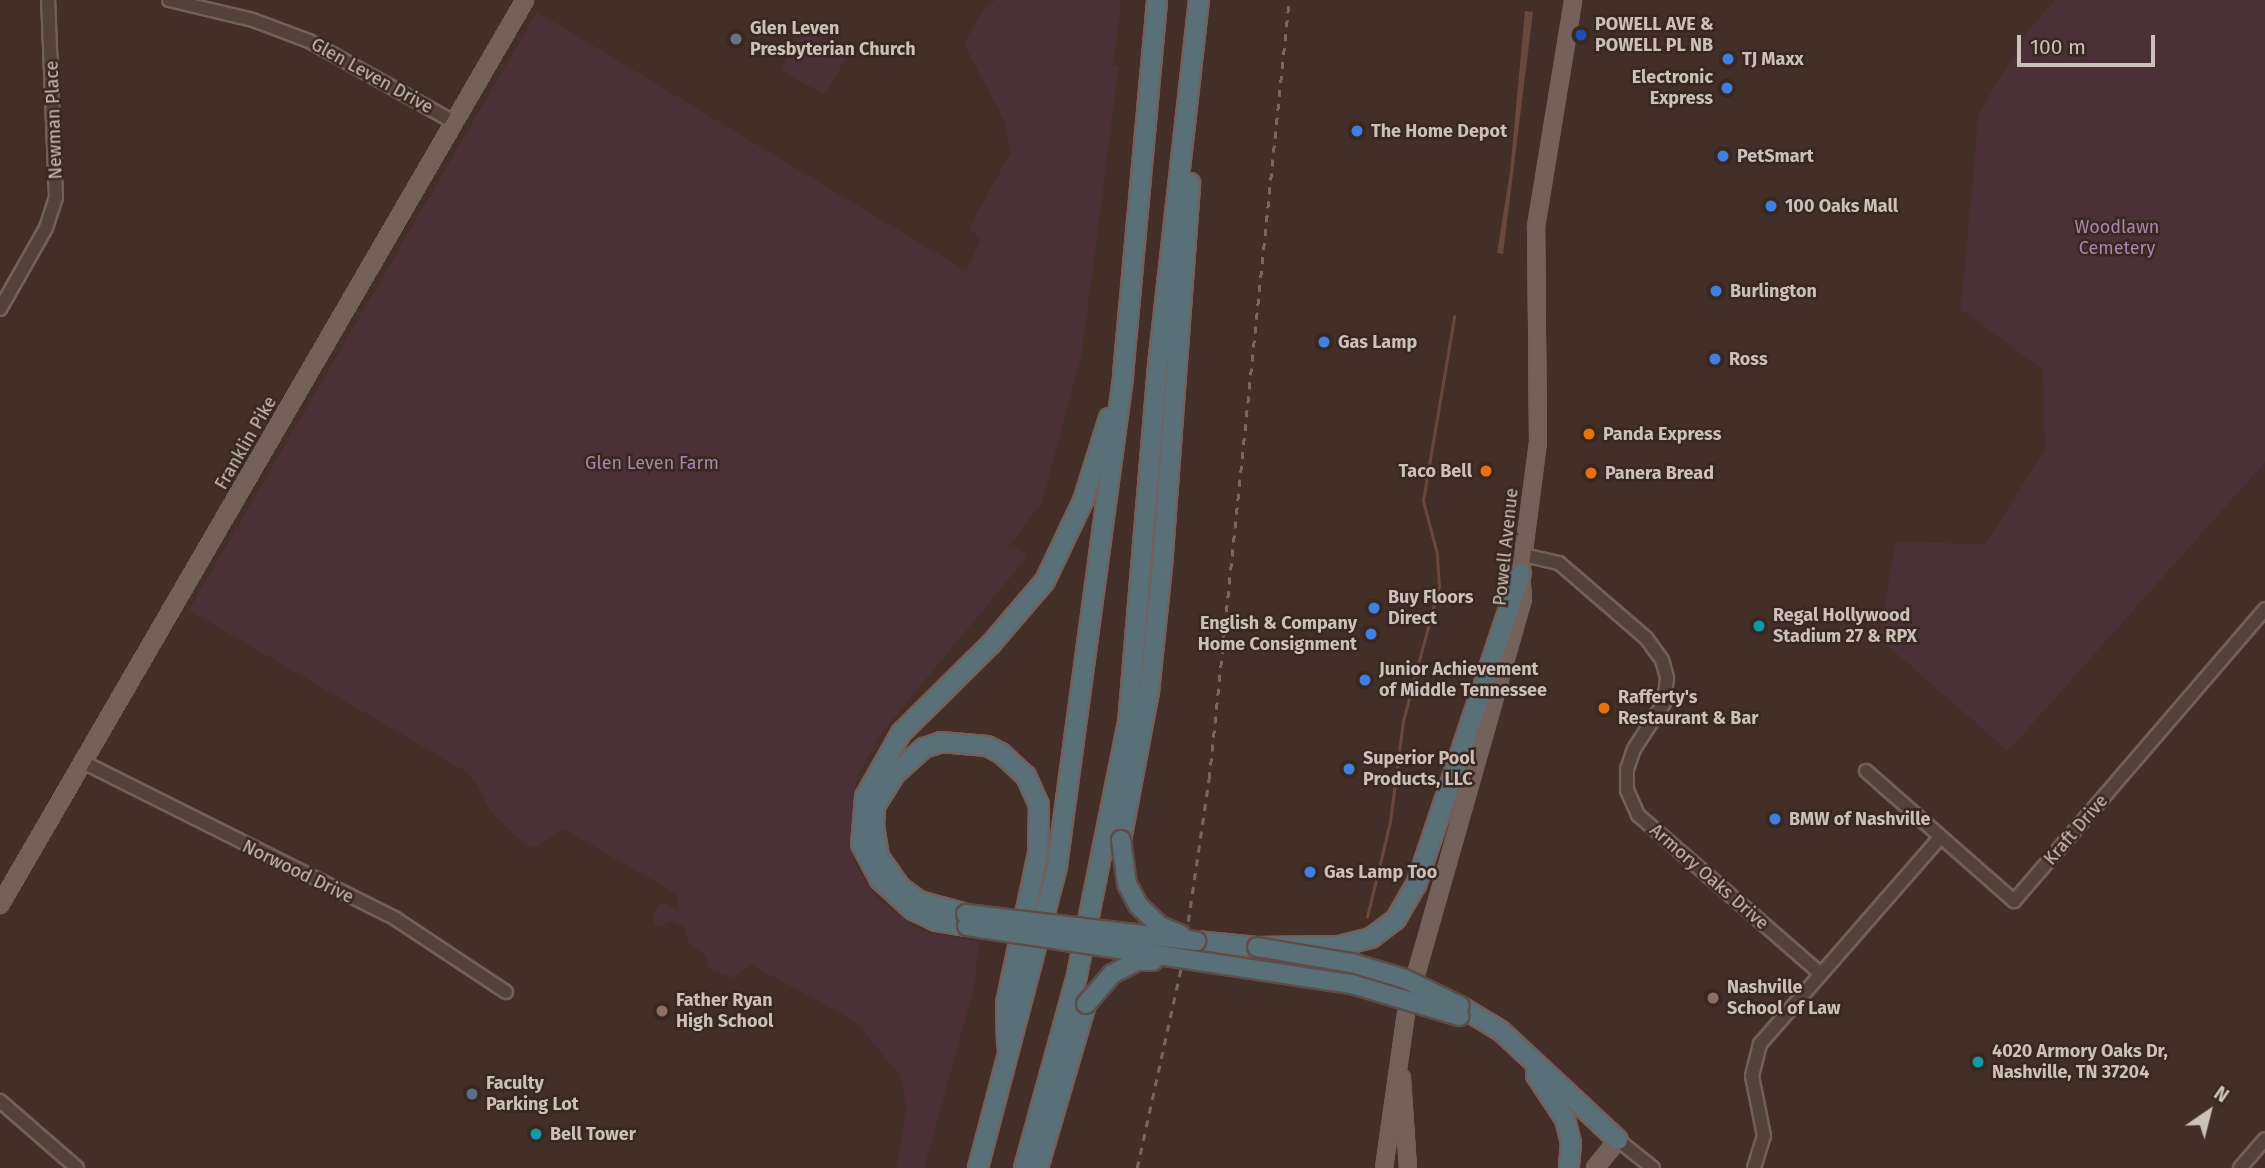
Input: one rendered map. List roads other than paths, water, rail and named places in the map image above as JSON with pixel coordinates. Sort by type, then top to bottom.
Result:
[{"type":"highway","points":[[978,1168],[1007,1066],[1057,866],[1123,375],[1157,0]]},
{"type":"highway","points":[[1196,941],[1160,926],[1138,905],[1127,884],[1121,840],[1149,691],[1163,567],[1182,323],[1199,1]]},
{"type":"highway","points":[[1024,1168],[1077,975],[1128,723],[1158,365],[1199,1]]},
{"type":"highway","points":[[1123,375],[1083,501],[1045,581],[991,644],[901,733],[865,797],[861,844],[880,880],[913,910],[936,921],[967,920],[1257,947],[1352,963],[1405,979],[1461,1012],[1501,1031],[1622,1142]]},
{"type":"highway","points":[[1257,947],[1348,945],[1371,938],[1396,919],[1416,885],[1523,564]]},
{"type":"highway","points":[[1007,1066],[1006,1003],[1038,853],[1040,805],[1026,776],[1001,753],[987,746],[941,742],[924,748],[896,773],[875,806],[874,826],[880,857],[900,887],[919,901],[967,920],[1192,961],[1355,985],[1461,1012],[1622,1142]]},
{"type":"highway","points":[[1038,1168],[1086,1004],[1112,974],[1138,961],[1192,961]]},
{"type":"highway","points":[[1536,1075],[1565,1119],[1571,1143],[1569,1168]]},
{"type":"main road","name":"Franklin Pike","points":[[0,905],[525,0]]},
{"type":"main road","name":"Powell Avenue","points":[[1384,1168],[1401,1042],[1523,599],[1523,564],[1538,442],[1538,202],[1573,0]]},
{"type":"main road","points":[[1401,1042],[1408,1168]]},
{"type":"main road","points":[[1595,1168],[1622,1142]]},
{"type":"main road","points":[[1607,1168],[1622,1142]]},
{"type":"street","name":"Newman Place","points":[[0,309],[46,228],[56,197],[48,0]]},
{"type":"street","name":"Glen Leven Drive","points":[[169,0],[207,3],[334,52],[454,122]]},
{"type":"street","name":"Armory Oaks Drive","points":[[1523,564],[1559,563],[1646,638],[1662,660],[1667,678],[1664,703],[1634,750],[1627,769],[1627,790],[1638,815],[1820,973]]},
{"type":"street","name":"Kraft Drive","points":[[1866,771],[1938,839],[2014,901],[2265,609]]},
{"type":"street","name":"Norwood Drive","points":[[83,762],[398,921],[506,992]]},
{"type":"street","points":[[1754,1168],[1764,1136],[1752,1081],[1756,1054],[1820,973],[1938,839]]},
{"type":"street","points":[[0,1101],[77,1168]]},
{"type":"street","points":[[2240,1168],[2265,1139]]},
{"type":"street","points":[[1622,1142],[1653,1168]]},
{"type":"waterway","points":[[1367,917],[1390,822],[1403,721],[1439,586],[1437,554],[1423,501],[1454,317]]},
{"type":"railway","points":[[1137,1168],[1182,963],[1209,779],[1289,0]]},
{"type":"place","name":"POWELL AVE & POWELL PL NB","points":[[1581,35]]},
{"type":"place","name":"Glen Leven Presbyterian Church","points":[[736,39]]},
{"type":"place","name":"TJ Maxx","points":[[1728,59]]},
{"type":"place","name":"Electronic Express","points":[[1727,88]]},
{"type":"place","name":"The Home Depot","points":[[1357,131]]},
{"type":"place","name":"PetSmart","points":[[1723,156]]},
{"type":"place","name":"100 Oaks Mall","points":[[1771,206]]},
{"type":"place","name":"Burlington","points":[[1716,291]]},
{"type":"place","name":"Gas Lamp","points":[[1324,342]]},
{"type":"place","name":"Ross","points":[[1715,359]]},
{"type":"place","name":"Panda Express","points":[[1589,434]]},
{"type":"place","name":"Taco Bell","points":[[1486,471]]},
{"type":"place","name":"Panera Bread","points":[[1591,473]]},
{"type":"place","name":"Buy Floors Direct","points":[[1374,608]]},
{"type":"place","name":"Regal Hollywood Stadium 27 & RPX","points":[[1759,626]]},
{"type":"place","name":"English & Company Home Consignment","points":[[1371,634]]},
{"type":"place","name":"Junior Achievement of Middle Tennessee","points":[[1365,680]]},
{"type":"place","name":"Rafferty's Restaurant & Bar","points":[[1604,708]]},
{"type":"place","name":"Superior Pool Products, LLC","points":[[1349,769]]},
{"type":"place","name":"BMW of Nashville","points":[[1775,819]]},
{"type":"place","name":"Gas Lamp Too","points":[[1310,872]]},
{"type":"place","name":"Nashville School of Law","points":[[1713,998]]},
{"type":"place","name":"Father Ryan High School","points":[[662,1011]]},
{"type":"place","name":"4020 Armory Oaks Dr, Nashville, TN 37204","points":[[1978,1062]]},
{"type":"place","name":"Faculty Parking Lot","points":[[472,1094]]},
{"type":"place","name":"Bell Tower","points":[[536,1134]]},
{"type":"park label","name":"Woodlawn Cemetery","points":[[2117,238]]},
{"type":"park label","name":"Glen Leven Farm","points":[[652,463]]}]
